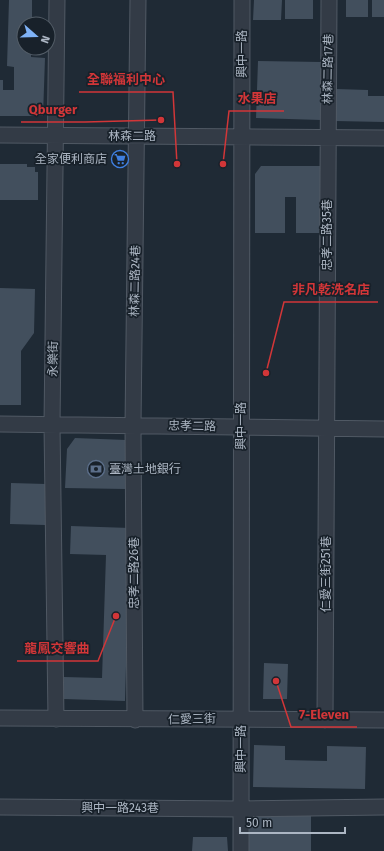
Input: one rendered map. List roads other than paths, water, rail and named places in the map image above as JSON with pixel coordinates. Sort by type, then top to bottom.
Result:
[{"type":"street","name":"永樂街","points":[[56,719],[52,425],[57,135],[57,0]]},
{"type":"street","name":"林森二路24巷","points":[[133,426],[138,136],[138,0]]},
{"type":"street","name":"興中一路","points":[[240,851],[242,0]]},
{"type":"street","name":"林森二路17巷","points":[[328,137],[329,0]]},
{"type":"street","name":"林森二路","points":[[0,134],[384,138]]},
{"type":"street","name":"忠孝二路35巷","points":[[326,428],[328,137]]},
{"type":"street","name":"忠孝二路","points":[[0,424],[384,429]]},
{"type":"street","name":"忠孝二路26巷","points":[[133,426],[134,720]]},
{"type":"street","name":"仁愛三街251巷","points":[[325,720],[326,428]]},
{"type":"street","name":"仁愛三街","points":[[0,718],[134,720],[384,720]]},
{"type":"street","name":"興中一路243巷","points":[[0,807],[241,810],[384,807]]},
{"type":"place","name":"Qburger","points":[[161,120]]},
{"type":"place","name":"全家便利商店","points":[[120,159]]},
{"type":"place","name":"全聯福利中心","points":[[177,164]]},
{"type":"place","name":"水果店","points":[[223,164]]},
{"type":"place","name":"非凡乾洗名店","points":[[266,373]]},
{"type":"place","name":"臺灣土地銀行","points":[[96,469]]},
{"type":"place","name":"龍鳳交響曲","points":[[116,616]]},
{"type":"place","name":"7-Eleven","points":[[276,681]]}]
